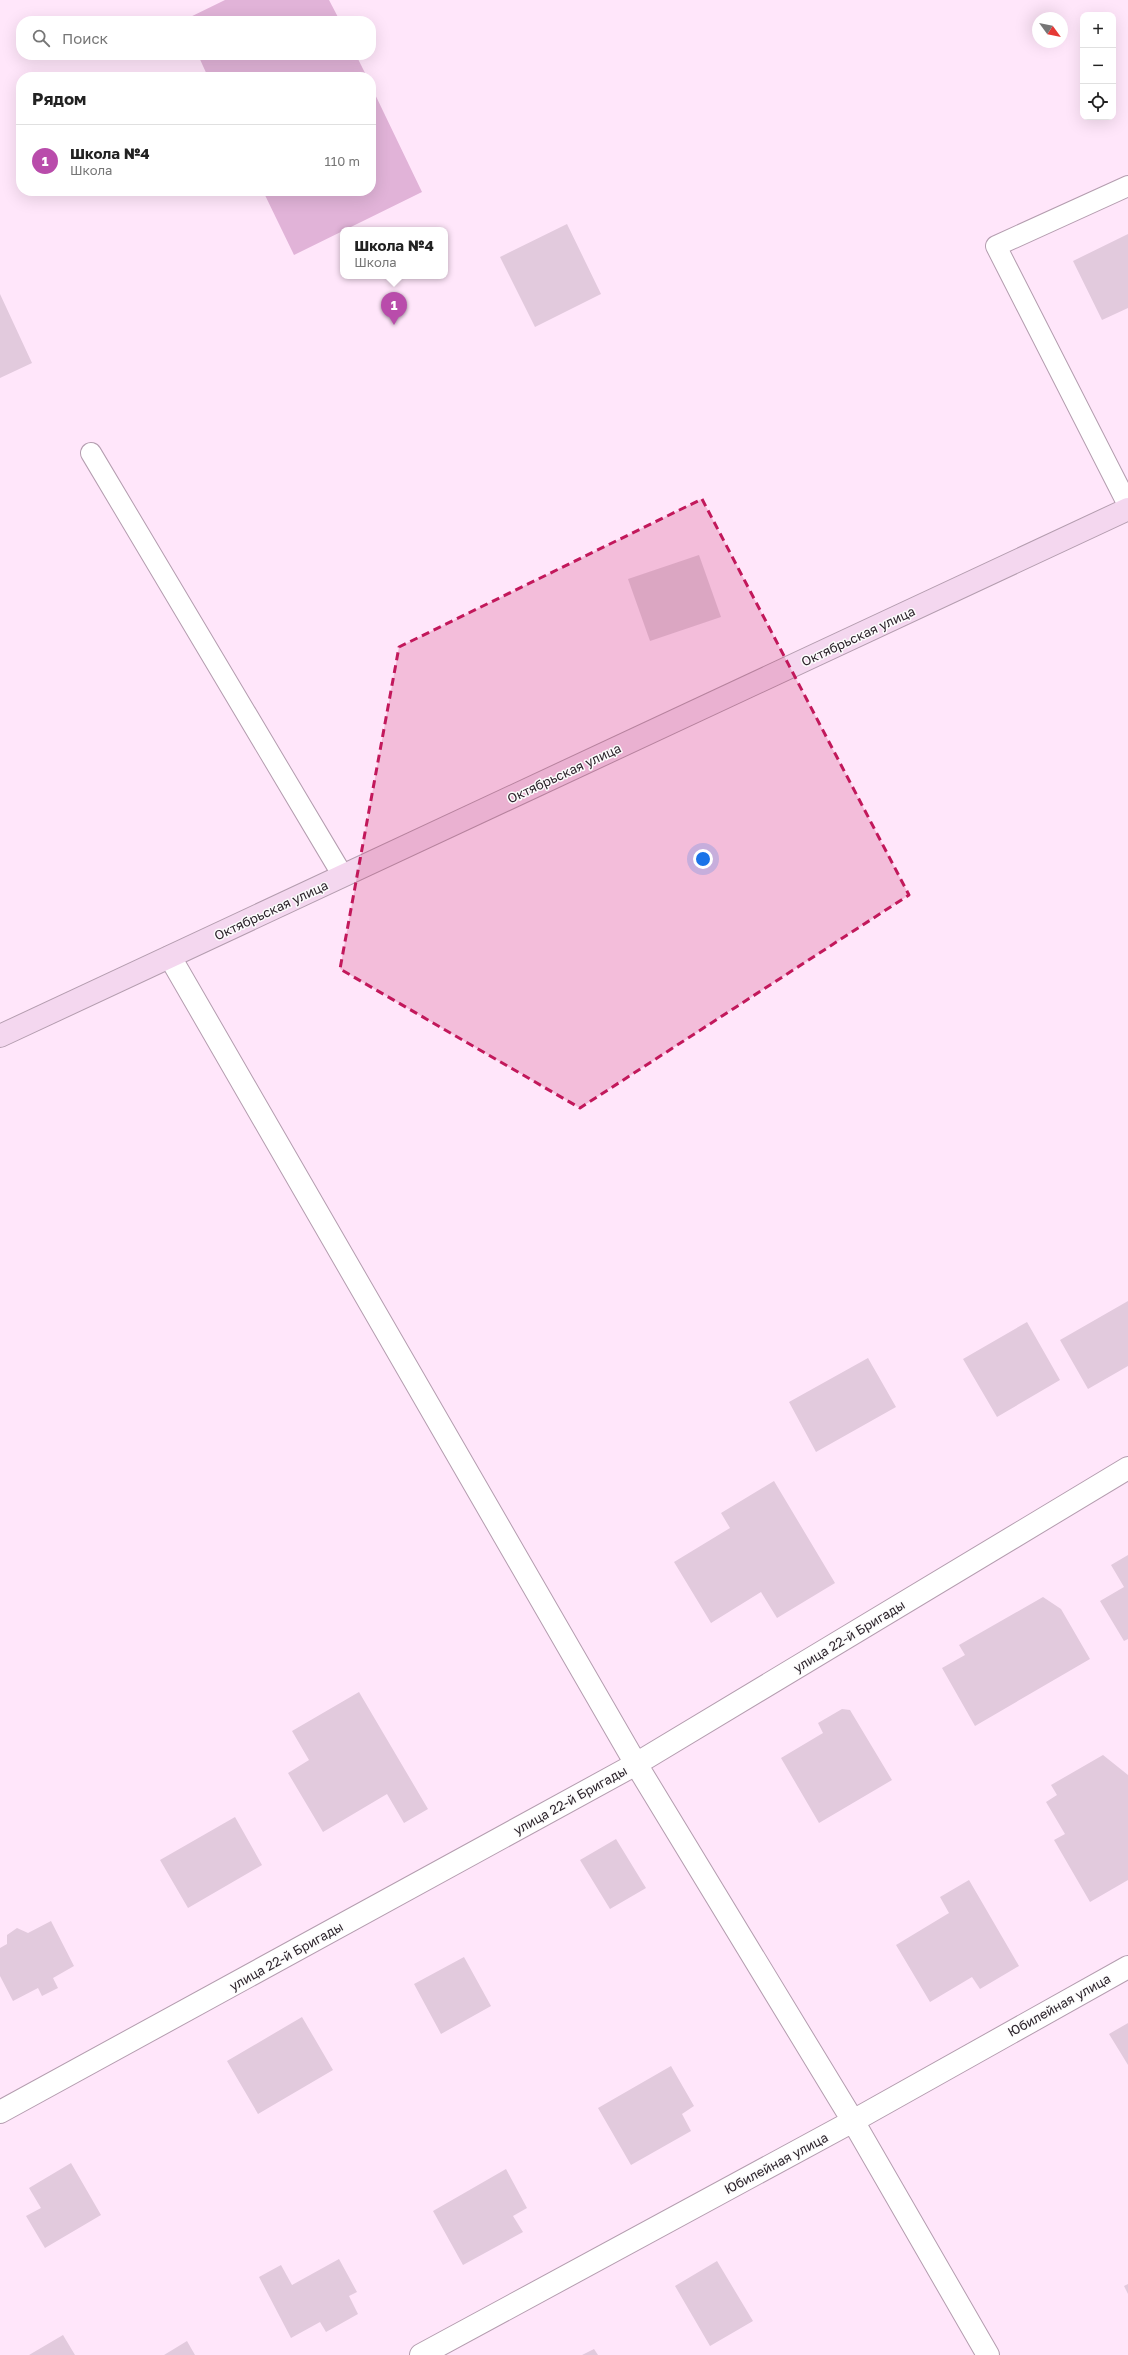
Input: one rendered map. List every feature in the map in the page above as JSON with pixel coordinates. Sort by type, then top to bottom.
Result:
[{"type":"main road","name":"Октябрьская улица","points":[[0,1036],[1128,509]]},
{"type":"street","points":[[170,957],[636,1764],[853,2121],[988,2355]]},
{"type":"street","name":"улица 22-й Бригады","points":[[0,2112],[636,1764],[1128,1468]]},
{"type":"street","name":"Юбилейная улица","points":[[421,2355],[853,2121],[1128,1967]]},
{"type":"lane","points":[[1128,186],[996,246],[1128,505]]},
{"type":"lane","points":[[91,453],[343,876]]},
{"type":"highlighted area","points":[[702,499],[909,895],[580,1108],[340,969],[399,647]]},
{"type":"shaded area","points":[[225,0],[329,0],[337,16],[192,16]]},
{"type":"shaded area","points":[[200,60],[358,60],[364,72],[206,72]]},
{"type":"shaded area","points":[[376,96],[422,192],[351,227],[340,227],[340,232],[294,255],[265,196],[376,196]]},
{"type":"building","points":[[567,224],[601,294],[535,327],[500,257]]},
{"type":"building","points":[[1128,234],[1128,308],[1102,320],[1073,261]]},
{"type":"building","points":[[0,294],[32,363],[0,378]]},
{"type":"building","points":[[699,555],[721,617],[650,641],[628,579]]},
{"type":"building","points":[[1128,1301],[1128,1366],[1088,1389],[1060,1340]]},
{"type":"building","points":[[1027,1322],[1060,1380],[997,1417],[963,1359]]},
{"type":"building","points":[[868,1358],[896,1407],[816,1452],[789,1402]]},
{"type":"building","points":[[774,1481],[835,1583],[777,1618],[761,1592],[711,1623],[674,1562],[730,1528],[721,1513]]},
{"type":"building","points":[[1128,1555],[1128,1639],[1124,1641],[1100,1601],[1124,1587],[1111,1565]]},
{"type":"building","points":[[1043,1597],[1061,1609],[1090,1659],[975,1726],[942,1668],[965,1655],[959,1645]]},
{"type":"building","points":[[359,1692],[428,1809],[404,1823],[387,1794],[323,1832],[288,1773],[309,1760],[292,1731]]},
{"type":"building","points":[[842,1709],[850,1710],[892,1780],[819,1823],[781,1758],[823,1733],[818,1723]]},
{"type":"building","points":[[1103,1755],[1128,1775],[1128,1880],[1090,1902],[1054,1840],[1065,1834],[1046,1802],[1057,1795],[1051,1785]]},
{"type":"building","points":[[235,1817],[262,1865],[188,1908],[160,1860]]},
{"type":"building","points":[[616,1839],[646,1888],[610,1909],[580,1860]]},
{"type":"building","points":[[969,1880],[1019,1966],[980,1989],[972,1977],[930,2002],[896,1945],[949,1913],[940,1897]]},
{"type":"building","points":[[51,1921],[74,1966],[53,1978],[58,1988],[42,1996],[38,1988],[13,2001],[0,1976],[0,1948],[7,1944],[7,1935],[17,1928],[28,1933]]},
{"type":"building","points":[[464,1957],[491,2006],[441,2034],[414,1984]]},
{"type":"building","points":[[302,2017],[333,2070],[258,2114],[227,2061]]},
{"type":"building","points":[[1128,2023],[1128,2065],[1109,2034]]},
{"type":"building","points":[[671,2066],[694,2106],[682,2114],[691,2131],[631,2165],[598,2108]]},
{"type":"building","points":[[71,2163],[101,2215],[45,2248],[26,2216],[41,2208],[29,2188]]},
{"type":"building","points":[[506,2169],[527,2208],[513,2216],[523,2232],[463,2265],[433,2211]]},
{"type":"building","points":[[339,2259],[357,2292],[349,2296],[358,2314],[326,2332],[320,2322],[291,2338],[259,2277],[281,2265],[292,2285]]},
{"type":"building","points":[[717,2261],[753,2321],[710,2346],[675,2286]]},
{"type":"building","points":[[1128,2284],[1128,2294],[1124,2286]]},
{"type":"building","points":[[63,2335],[75,2355],[29,2355]]},
{"type":"building","points":[[187,2341],[195,2355],[164,2355]]},
{"type":"building","points":[[594,2349],[598,2355],[582,2355]]},
{"type":"place","name":"Школа №4","points":[[394,325]]}]
